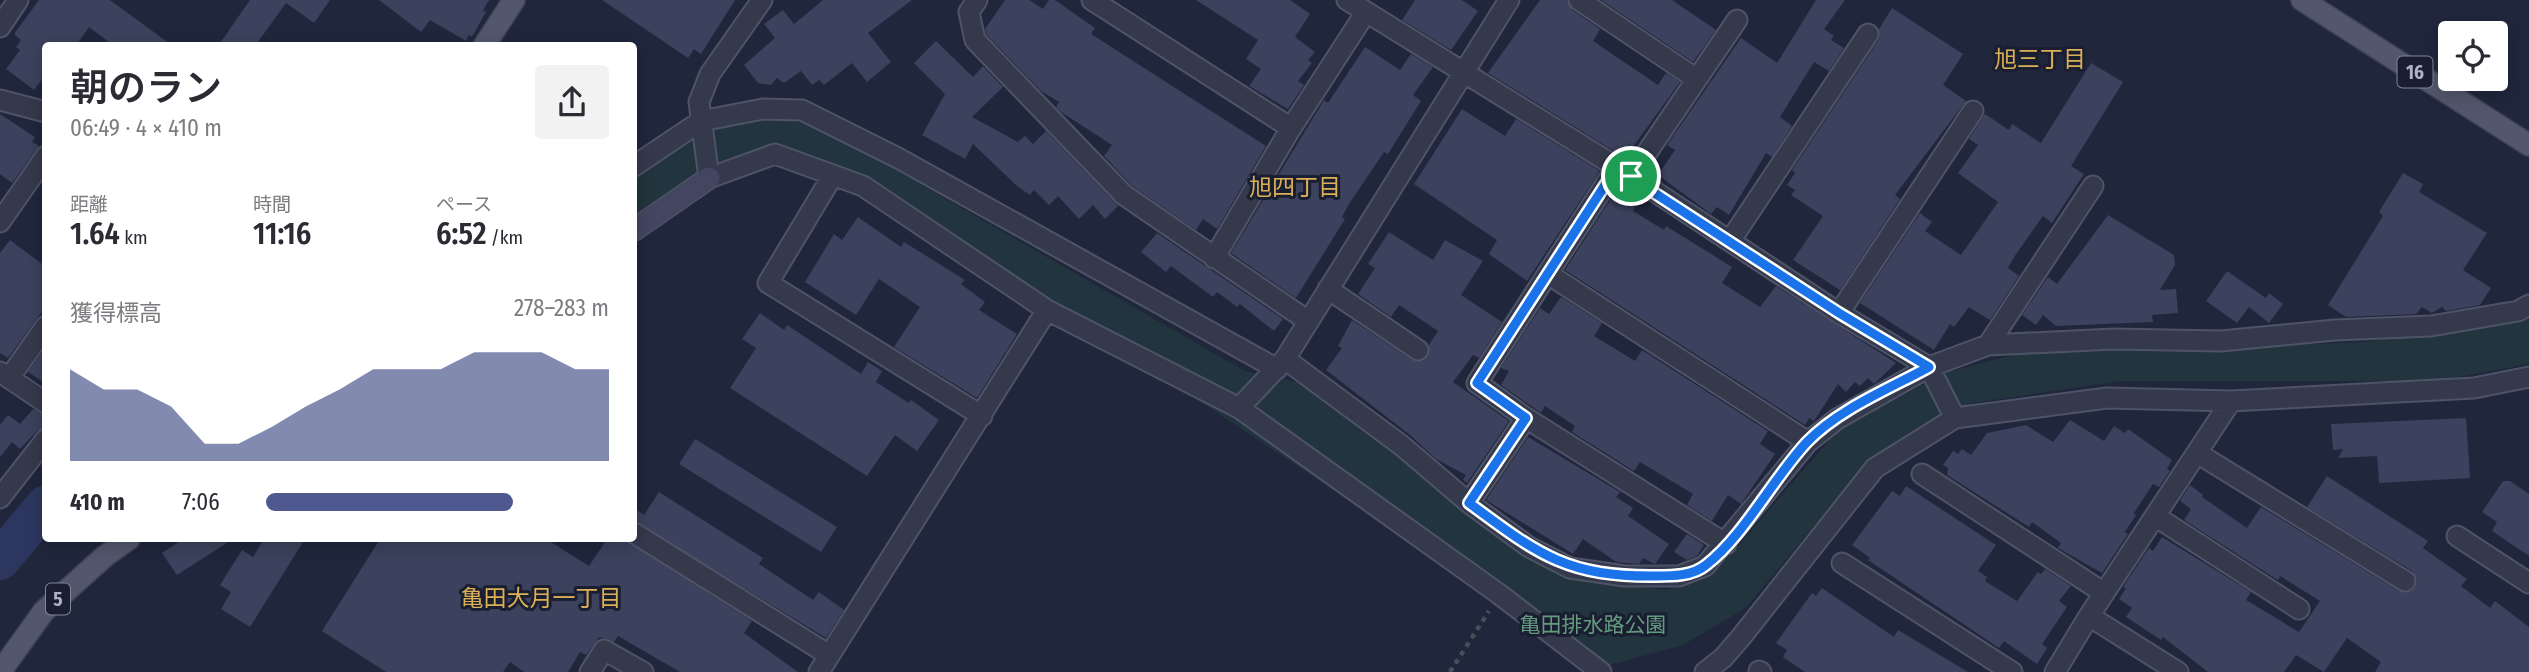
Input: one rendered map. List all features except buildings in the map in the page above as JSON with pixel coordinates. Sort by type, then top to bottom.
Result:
[{"type":"main road","points":[[487,42],[514,0]]},
{"type":"main road","name":"16","points":[[2302,0],[2529,145]]},
{"type":"main road","name":"5","points":[[0,672],[44,611],[105,556],[125,542]]},
{"type":"street","points":[[0,27],[18,0]]},
{"type":"street","points":[[709,177],[699,102],[710,74],[762,0]]},
{"type":"street","points":[[977,0],[970,12],[975,40],[1124,195],[1308,321]]},
{"type":"street","points":[[1092,0],[1291,128]]},
{"type":"street","points":[[1347,0],[1624,172],[1839,313],[1929,367],[1955,418]]},
{"type":"street","points":[[1239,408],[1281,364],[1509,0]]},
{"type":"street","points":[[1579,0],[1695,78]]},
{"type":"street","points":[[1214,258],[1291,128],[1366,12]]},
{"type":"street","points":[[1726,544],[1526,418],[1477,383],[1548,274],[1737,20]]},
{"type":"street","points":[[1730,240],[1868,34]]},
{"type":"street","points":[[0,100],[42,112]]},
{"type":"street","points":[[637,164],[701,121],[763,109],[802,110],[898,158],[1281,364],[1401,445],[1469,503],[1529,547],[1570,568],[1625,576],[1679,576],[1705,566],[1808,442],[1837,419],[1929,367],[1988,345],[2114,339],[2221,341],[2335,330],[2431,326],[2518,312],[2529,305]]},
{"type":"street","points":[[1839,313],[1972,111]]},
{"type":"street","points":[[637,228],[709,177],[775,154],[863,186],[1047,310],[1239,408],[1499,594],[1601,672]]},
{"type":"street","points":[[0,222],[42,162]]},
{"type":"street","points":[[833,175],[768,283],[982,416]]},
{"type":"street","points":[[1988,345],[2093,186]]},
{"type":"street","points":[[1548,274],[1808,442]]},
{"type":"street","points":[[1328,289],[1418,350]]},
{"type":"street","points":[[637,535],[824,664],[1047,310]]},
{"type":"street","points":[[42,331],[5,375],[42,400]]},
{"type":"street","points":[[1705,672],[1723,658],[1875,468],[1955,418],[2107,398],[2231,401],[2474,387],[2529,377]]},
{"type":"street","points":[[2055,672],[2231,401]]},
{"type":"street","points":[[1469,503],[1526,418]]},
{"type":"street","points":[[0,498],[42,444]]},
{"type":"street","points":[[2197,453],[2405,581]]},
{"type":"street","points":[[1922,474],[2104,593]]},
{"type":"street","points":[[2155,516],[2298,609]]},
{"type":"street","points":[[2457,536],[2529,583]]},
{"type":"street","points":[[1842,563],[2012,672]]},
{"type":"street","points":[[2089,616],[2178,672]]},
{"type":"street","points":[[590,672],[604,650],[642,672]]},
{"type":"path","points":[[1450,672],[1499,594]]},
{"type":"green space","name":"亀田排水路公園","points":[[802,116],[1245,371],[1301,383],[1542,563],[1583,580],[1667,590],[1719,568],[1838,430],[1947,372],[2017,354],[2365,342],[2522,318],[2529,314],[2529,364],[2437,381],[2121,381],[1973,403],[1857,474],[1746,608],[1683,645],[1585,672],[1458,573],[873,184],[774,147],[694,178],[637,214],[637,176],[716,126]]},
{"type":"waterway","points":[[0,560],[42,510]]},
{"type":"district","name":"旭三丁目","points":[[2040,59]]},
{"type":"district","name":"旭四丁目","points":[[1295,187]]},
{"type":"district","name":"亀田大月一丁目","points":[[541,598]]},
{"type":"route","points":[[1616,168],[1631,176],[1839,313],[1929,367],[1837,419],[1808,442],[1705,566],[1679,576],[1625,576],[1570,568],[1529,547],[1469,503],[1526,418],[1477,383],[1616,168]]}]
